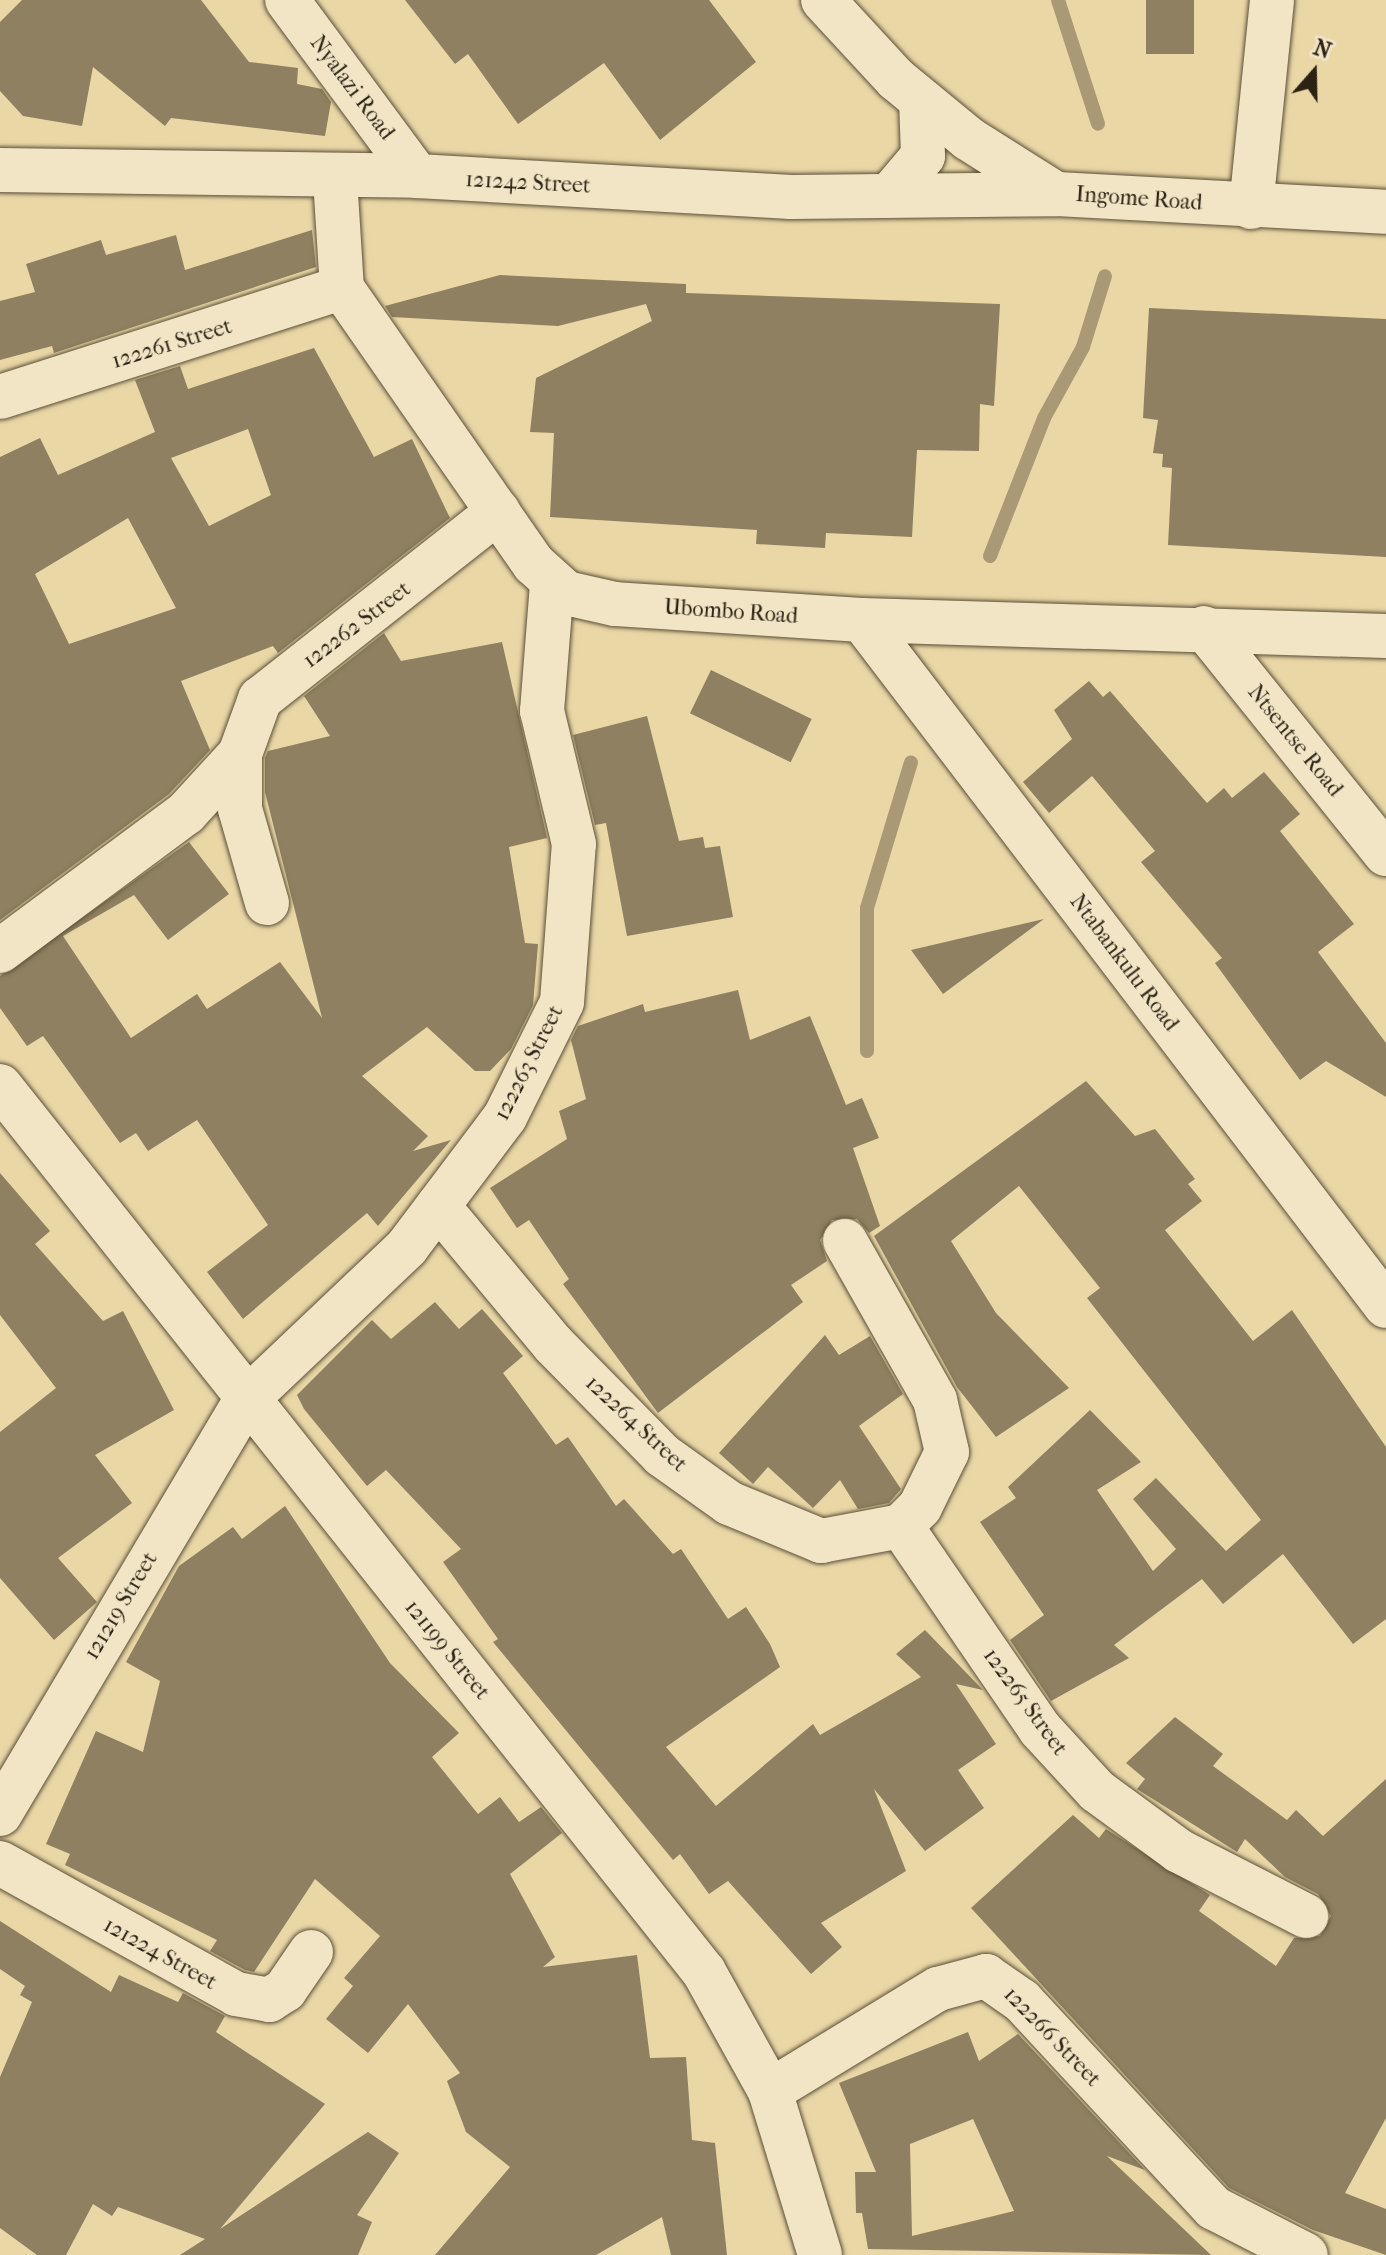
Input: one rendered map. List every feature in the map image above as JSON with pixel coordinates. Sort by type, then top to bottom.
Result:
[{"type":"street","name":"Nyalazi Road","points":[[287,0],[417,176]]},
{"type":"street","name":"Ingome Road","points":[[823,0],[921,100],[1056,194],[1386,212]]},
{"type":"street","points":[[1251,207],[1272,0]]},
{"type":"street","points":[[890,195],[923,156],[921,100]]},
{"type":"street","name":"121242 Street","points":[[0,170],[335,178],[417,176],[791,197],[1056,194]]},
{"type":"street","points":[[335,178],[342,288],[552,584]]},
{"type":"street","name":"122261 Street","points":[[0,397],[342,288]]},
{"type":"street","name":"122262 Street","points":[[267,903],[240,809],[240,754],[260,699],[498,512]]},
{"type":"street","name":"Ubombo Road","points":[[552,584],[615,604],[862,620],[1204,628],[1386,636]]},
{"type":"street","name":"122263 Street","points":[[246,1400],[407,1247],[505,1117],[562,1002],[574,844],[542,711],[552,584]]},
{"type":"street","name":"Ntabankulu Road","points":[[862,620],[1386,1306]]},
{"type":"street","name":"Ntsentse Road","points":[[1204,628],[1386,854]]},
{"type":"street","name":"122262 Street","points":[[0,951],[186,813],[240,754]]},
{"type":"street","name":"121199 Street","points":[[0,1086],[246,1400],[704,1972],[770,2091],[820,2255]]},
{"type":"street","name":"122264 Street","points":[[438,1206],[618,1410],[662,1455],[729,1503],[821,1541],[901,1526]]},
{"type":"street","points":[[845,1241],[948,1433],[943,1467],[901,1526]]},
{"type":"street","name":"121219 Street","points":[[0,1814],[246,1400]]},
{"type":"street","name":"122265 Street","points":[[901,1526],[1040,1729],[1097,1791],[1179,1851],[1306,1916]]},
{"type":"street","name":"121224 Street","points":[[0,1863],[236,1994],[269,2000],[285,1990],[311,1952]]},
{"type":"street","name":"122266 Street","points":[[770,2091],[938,1989],[986,1976],[1022,2001],[1214,2208],[1306,2255]]},
{"type":"building","points":[[22,0],[201,0],[249,62],[298,68],[297,84],[322,89],[331,102],[325,136],[171,118],[165,126],[93,67],[82,126],[23,116],[0,91],[0,22]]},
{"type":"building","points":[[405,0],[709,0],[756,62],[660,140],[604,63],[518,124],[468,54],[455,64]]},
{"type":"building","points":[[1146,0],[1194,0],[1194,54],[1146,54]]},
{"type":"building","points":[[312,230],[316,267],[54,353],[52,346],[0,360],[0,301],[35,292],[26,264],[101,240],[106,255],[176,235],[185,270]]},
{"type":"building","points":[[500,275],[686,284],[686,293],[1000,304],[994,406],[980,404],[979,451],[917,450],[912,537],[826,533],[825,548],[756,544],[757,530],[550,517],[554,433],[530,432],[536,378],[652,321],[646,304],[558,326],[392,317],[385,306]]},
{"type":"building","points":[[1149,308],[1386,319],[1386,557],[1168,545],[1172,468],[1162,467],[1163,454],[1153,453],[1158,420],[1143,418]]},
{"type":"building","points":[[314,348],[374,457],[412,439],[450,518],[278,653],[273,646],[181,681],[210,750],[169,794],[0,920],[0,457],[40,438],[58,475],[155,432],[135,380],[180,366],[188,389]],"holes":[[[248,429],[271,495],[209,526],[171,458]],[[128,518],[176,608],[69,644],[35,574]]]},
{"type":"building","points":[[384,633],[401,661],[502,642],[547,838],[509,847],[525,943],[538,944],[533,1005],[511,1049],[490,1071],[475,1071],[427,1027],[362,1076],[428,1136],[413,1151],[451,1140],[378,1226],[367,1213],[243,1319],[207,1272],[268,1225],[197,1120],[148,1151],[136,1133],[120,1143],[43,1036],[27,1046],[0,1008],[0,976],[189,842],[229,894],[168,940],[134,895],[63,936],[131,1038],[197,994],[207,1009],[280,962],[322,1018],[265,792],[265,758],[268,751],[330,736],[304,696]]},
{"type":"building","points":[[711,670],[812,719],[791,762],[690,713]]},
{"type":"building","points":[[1089,681],[1103,697],[1110,691],[1207,803],[1224,788],[1232,798],[1264,772],[1300,814],[1280,831],[1354,924],[1318,952],[1386,1043],[1386,1097],[1326,1061],[1300,1080],[1215,963],[1222,958],[1141,862],[1155,851],[1092,776],[1049,813],[1023,782],[1072,739],[1054,710]]},
{"type":"building","points":[[647,716],[679,841],[703,837],[705,848],[720,846],[733,917],[627,936],[606,823],[595,825],[573,735]]},
{"type":"building","points":[[1044,919],[943,994],[911,950]]},
{"type":"building","points":[[738,990],[750,1040],[810,1016],[846,1105],[862,1098],[879,1138],[853,1148],[880,1226],[869,1233],[857,1219],[832,1220],[820,1240],[827,1261],[791,1285],[803,1302],[658,1413],[563,1284],[569,1279],[529,1220],[517,1228],[490,1188],[567,1139],[559,1111],[586,1099],[571,1040],[578,1026],[643,1004],[645,1012]]},
{"type":"building","points":[[1086,1081],[1135,1136],[1155,1129],[1195,1179],[1188,1184],[1202,1201],[1165,1230],[1253,1341],[1292,1310],[1386,1447],[1386,1619],[1353,1644],[1283,1554],[1223,1604],[1202,1579],[1114,1645],[1129,1658],[1051,1701],[1010,1640],[1044,1615],[980,1522],[1016,1498],[1008,1487],[1090,1410],[1141,1462],[1097,1490],[1153,1571],[1176,1549],[1133,1499],[1156,1478],[1226,1551],[1261,1520],[1087,1298],[1100,1288],[1019,1186],[951,1241],[996,1313],[1069,1388],[996,1437],[957,1387],[874,1236]]},
{"type":"building","points":[[0,1173],[50,1231],[35,1244],[103,1321],[123,1311],[174,1410],[95,1455],[132,1503],[58,1558],[97,1602],[54,1640],[0,1578],[0,1432],[56,1388],[0,1315]]},
{"type":"building","points":[[435,1302],[459,1329],[482,1309],[523,1356],[503,1373],[556,1445],[568,1437],[616,1506],[624,1499],[673,1554],[681,1549],[728,1619],[746,1607],[770,1644],[780,1667],[666,1747],[716,1806],[813,1724],[820,1735],[921,1677],[896,1654],[925,1630],[983,1690],[956,1684],[996,1744],[958,1770],[984,1808],[925,1851],[874,1789],[906,1871],[821,1923],[842,1947],[811,1974],[728,1881],[709,1894],[680,1854],[673,1860],[493,1642],[498,1639],[443,1562],[461,1549],[386,1470],[367,1486],[304,1409],[297,1395],[372,1320],[391,1339]]},
{"type":"building","points":[[825,1335],[839,1355],[870,1336],[903,1394],[859,1426],[901,1489],[889,1503],[858,1509],[840,1480],[813,1508],[768,1467],[753,1484],[719,1453]]},
{"type":"building","points":[[285,1506],[390,1663],[459,1733],[432,1757],[478,1814],[500,1797],[519,1822],[541,1807],[562,1833],[510,1874],[555,1957],[543,1967],[637,1955],[650,2058],[686,2057],[692,2140],[715,2143],[727,2255],[671,2255],[662,2217],[596,2255],[435,2255],[510,2167],[466,2132],[447,2081],[460,2073],[408,2004],[368,2053],[326,2019],[353,1986],[344,1978],[380,1936],[315,1879],[254,1972],[245,1970],[210,1951],[217,1940],[65,1865],[70,1854],[46,1844],[96,1731],[143,1752],[160,1681],[126,1662],[179,1566],[233,1527],[242,1539]]},
{"type":"building","points":[[1175,1717],[1223,1754],[1213,1766],[1287,1820],[1296,1810],[1323,1836],[1386,1779],[1386,2118],[1345,2193],[1386,2209],[1386,2255],[1313,2230],[1229,2188],[971,1908],[1073,1815],[1099,1838],[1106,1829],[1210,1895],[1199,1911],[1276,1966],[1294,1938],[1320,1936],[1331,1916],[1318,1894],[1285,1877],[1245,1839],[1237,1852],[1137,1789],[1145,1779],[1126,1763]]},
{"type":"building","points":[[0,1921],[111,1992],[119,1975],[178,2002],[183,1993],[225,2016],[216,2032],[325,2104],[220,2229],[368,2132],[399,2153],[357,2215],[372,2222],[358,2255],[180,2255],[205,2239],[118,2207],[112,2216],[93,2204],[66,2255],[37,2255],[0,2228],[0,2077],[32,2002],[20,1995],[25,1986],[0,1969]]},
{"type":"building","points":[[968,2032],[979,2061],[1018,2034],[1145,2170],[1107,2156],[1211,2255],[868,2249],[862,2213],[856,2213],[855,2172],[876,2172],[839,2083]],"holes":[[[973,2119],[1014,2211],[912,2236],[910,2144]]]},
{"type":"waterway","points":[[1058,0],[1098,124]]},
{"type":"waterway","points":[[990,556],[1044,418],[1083,347],[1105,276]]},
{"type":"waterway","points":[[867,1051],[867,908],[911,762]]}]
